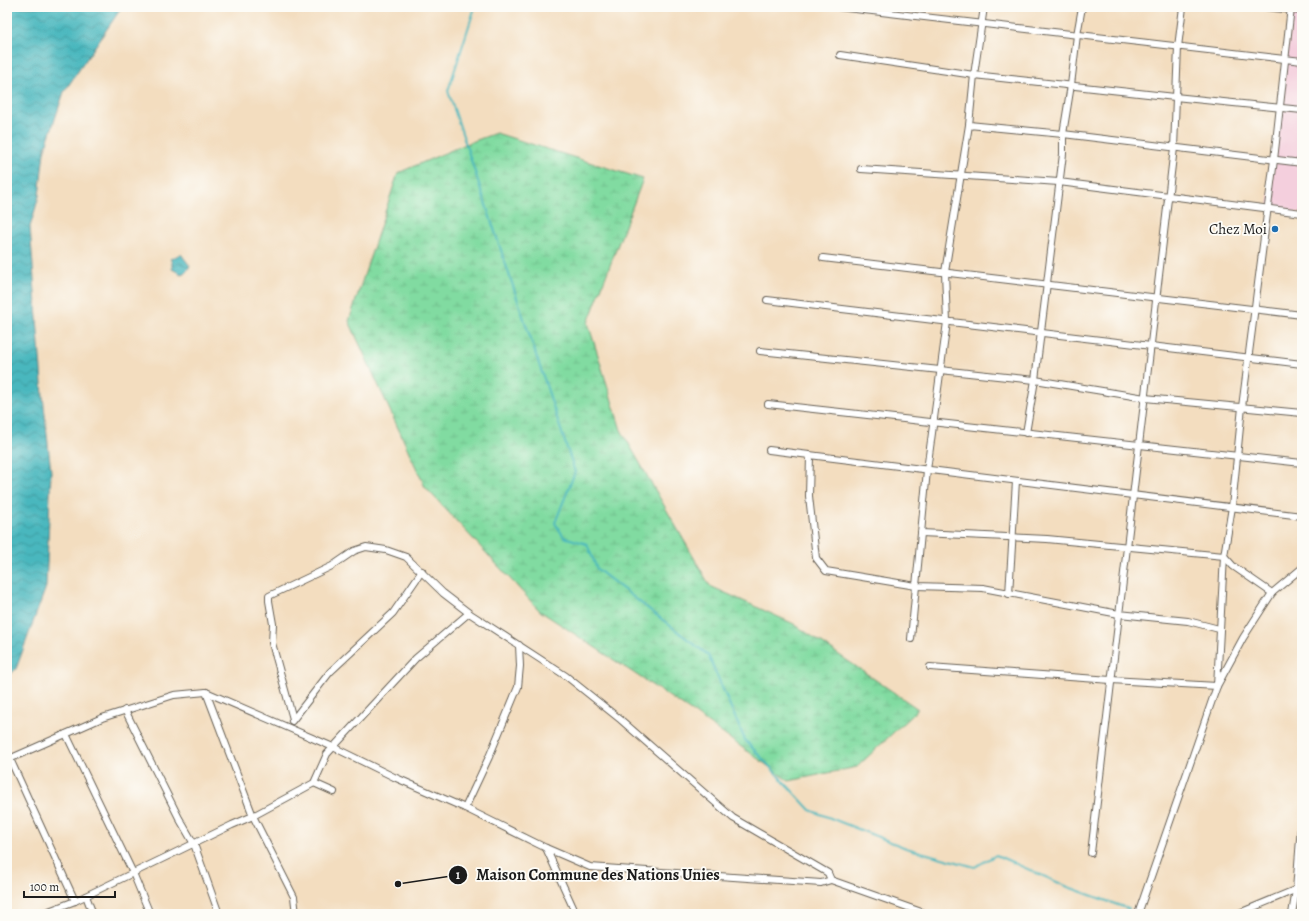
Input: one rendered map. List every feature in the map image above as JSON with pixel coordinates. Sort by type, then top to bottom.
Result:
[{"type":"street","points":[[838,7],[1302,61]]},
{"type":"street","points":[[911,639],[927,470],[947,322],[945,272],[969,125],[974,75],[984,7]]},
{"type":"street","points":[[1026,433],[1041,332],[1063,154],[1063,134],[1082,7]]},
{"type":"street","points":[[1091,853],[1174,148],[1175,98],[1182,7]]},
{"type":"street","points":[[1265,7],[1291,8],[1302,11]]},
{"type":"street","points":[[1217,686],[1224,556],[1232,507],[1242,407],[1268,209],[1291,8]]},
{"type":"street","points":[[840,55],[974,75],[1175,98],[1302,110]]},
{"type":"street","points":[[969,125],[1063,134],[1302,163]]},
{"type":"street","points":[[861,170],[1059,182],[1302,213]]},
{"type":"street","points":[[823,258],[1302,315]]},
{"type":"street","points":[[766,300],[1302,364]]},
{"type":"street","points":[[760,351],[1035,380],[1145,398],[1302,413]]},
{"type":"street","points":[[768,404],[1302,464]]},
{"type":"street","points":[[769,450],[1302,516]]},
{"type":"street","points":[[810,456],[809,496],[816,558],[826,571],[916,586],[983,588],[1119,614],[1188,621],[1219,629]]},
{"type":"street","points":[[1009,594],[1016,481]]},
{"type":"street","points":[[921,533],[1047,539],[1224,556],[1233,566],[1272,593]]},
{"type":"street","points":[[293,719],[272,643],[273,624],[269,596],[332,566],[354,551],[366,547],[386,550],[406,557],[443,593],[469,613],[566,676],[621,720],[733,818],[828,873],[831,880]]},
{"type":"street","points":[[1138,914],[1217,686],[1243,638],[1272,593],[1302,568]]},
{"type":"street","points":[[288,727],[330,672],[393,613],[422,571]]},
{"type":"street","points":[[41,914],[76,901],[253,816],[314,783],[326,754],[416,658],[469,613]]},
{"type":"street","points":[[465,808],[489,757],[518,687],[520,666],[519,645]]},
{"type":"street","points":[[930,667],[1217,686]]},
{"type":"street","points":[[76,901],[8,759],[102,718],[125,710],[174,695],[206,692],[333,747],[394,777],[465,808],[546,848],[590,867],[821,883],[831,880],[927,914]]},
{"type":"street","points":[[206,692],[253,816],[294,897],[296,914]]},
{"type":"street","points":[[125,710],[179,818],[194,844],[219,914]]},
{"type":"street","points":[[66,734],[134,873],[150,914]]},
{"type":"street","points":[[314,783],[334,792]]},
{"type":"street","points":[[1292,914],[1299,888],[1302,813]]},
{"type":"street","points":[[546,848],[576,914]]},
{"type":"street","points":[[1238,914],[1299,888]]},
{"type":"street","points":[[86,896],[93,914]]},
{"type":"shaded area","points":[[1293,7],[1302,7],[1302,213],[1268,209]]},
{"type":"green space","points":[[496,133],[643,179],[588,323],[621,430],[710,586],[794,624],[918,709],[857,767],[789,781],[691,711],[540,611],[425,487],[349,321],[398,173]]},
{"type":"water","points":[[7,7],[122,7],[64,92],[44,152],[39,196],[30,227],[43,396],[51,472],[46,587],[16,669],[7,678]]},
{"type":"water","points":[[181,254],[190,266],[186,272],[181,274],[172,269],[172,262],[170,259]]},
{"type":"waterway","points":[[475,7],[448,91],[575,472],[555,523],[564,537],[587,544],[597,569],[708,655],[745,740],[810,810],[906,848],[975,867],[996,855],[1068,887],[1129,909]]},
{"type":"place","name":"Chez Moi","points":[[1275,229]]},
{"type":"place","name":"Maison Commune des Nations Unies","points":[[398,884]]}]
